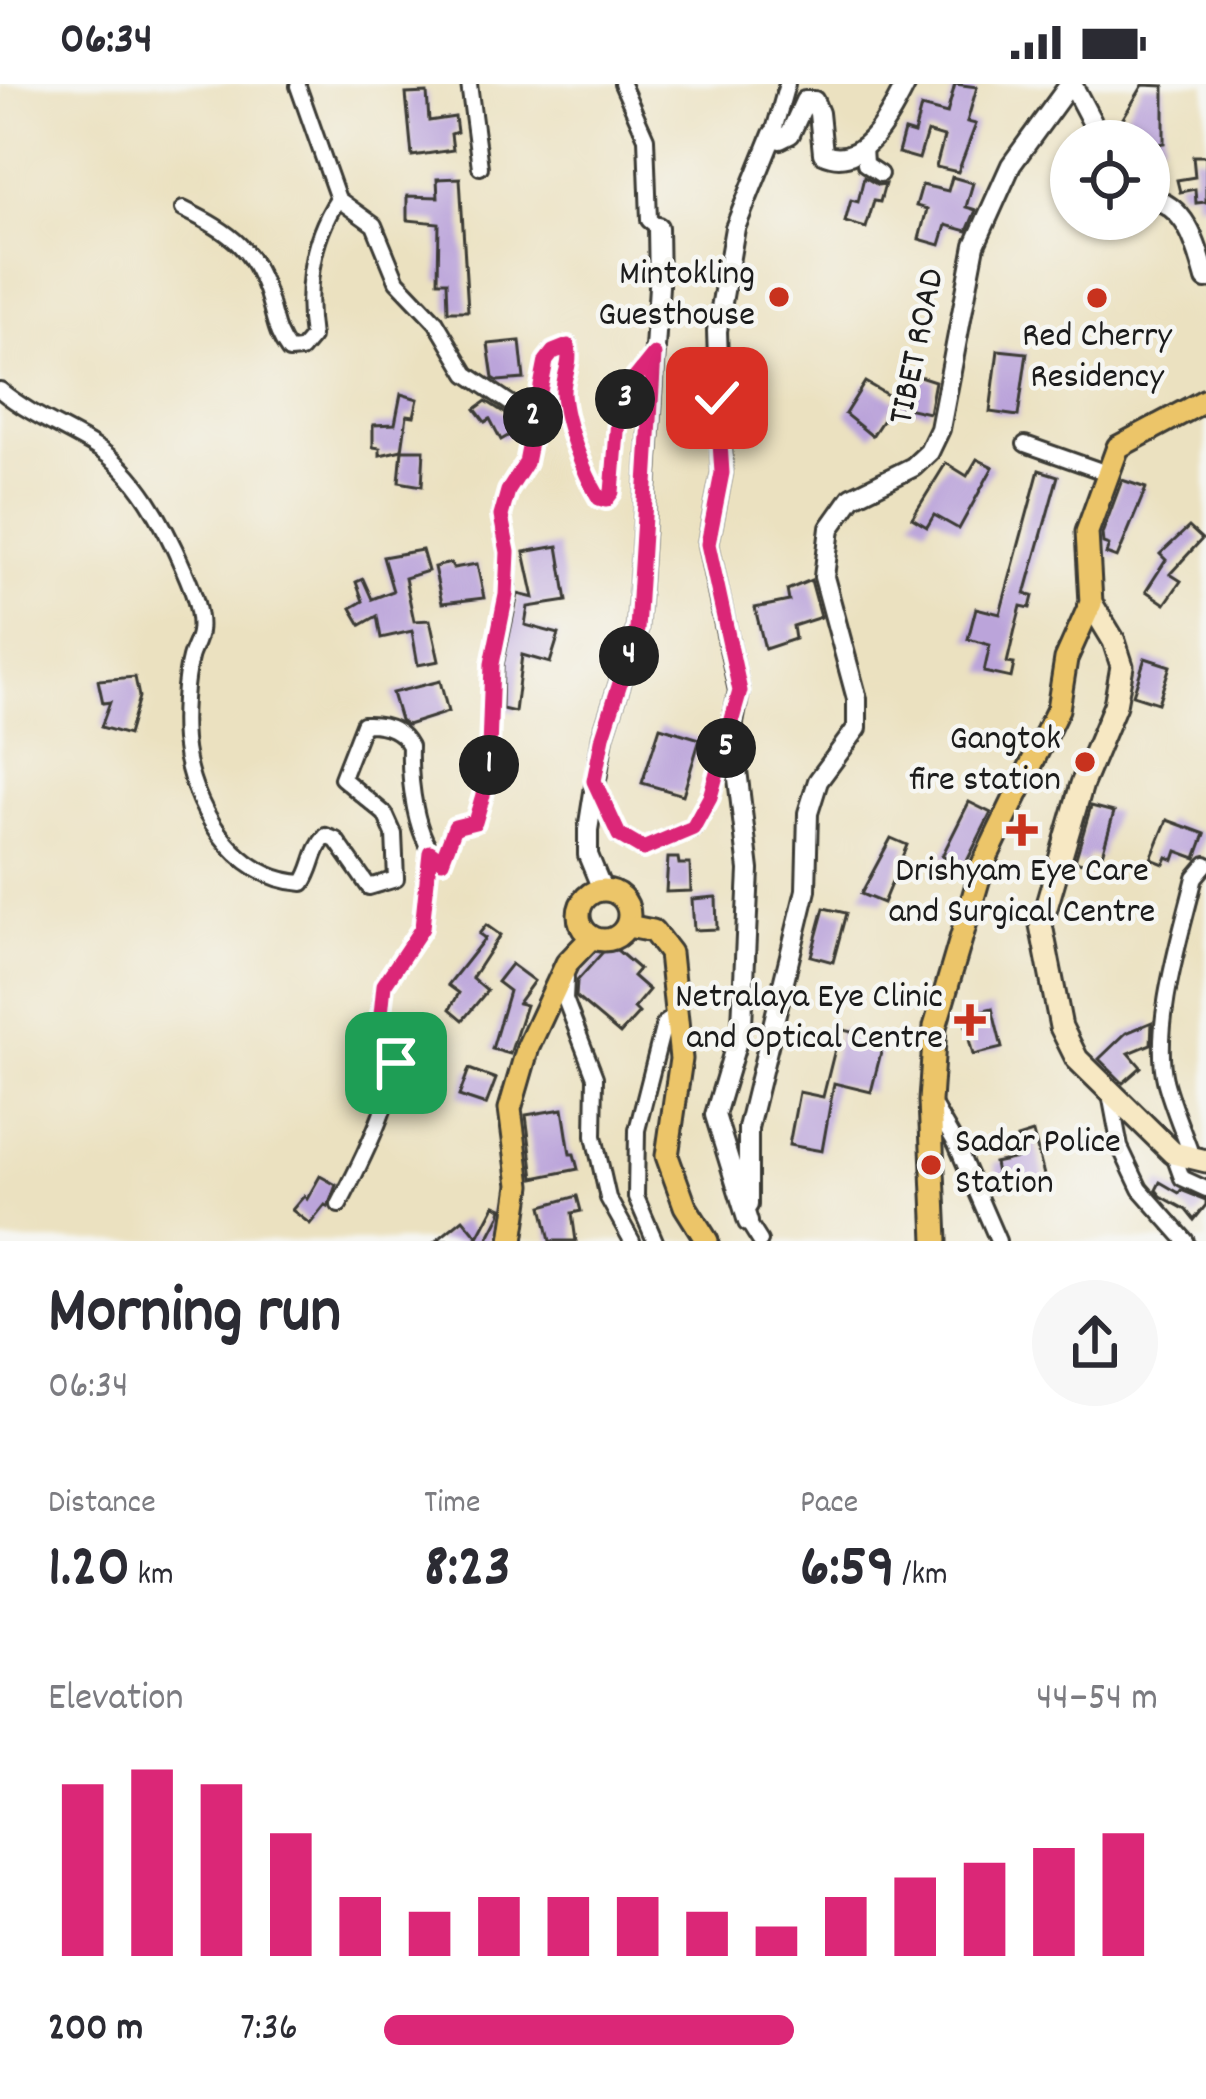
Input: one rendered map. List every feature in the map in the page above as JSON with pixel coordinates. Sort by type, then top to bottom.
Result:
[{"type":"main road","points":[[936,1241],[930,1101],[935,1027],[983,864],[1058,709],[1066,659],[1090,604],[1087,532],[1118,447],[1206,400]]},
{"type":"main road","points":[[1090,604],[1114,641],[1122,666],[1115,706],[1082,784],[1041,926],[1061,1028],[1077,1059],[1191,1158]]},
{"type":"main road","points":[[591,938],[580,920],[580,910],[583,899],[602,889],[626,901],[628,926]]},
{"type":"main road","points":[[591,938],[612,940],[628,926]]},
{"type":"main road","points":[[628,926],[652,931],[670,953],[680,1059],[667,1156],[685,1206],[707,1241]]},
{"type":"main road","points":[[512,1241],[520,1185],[510,1108],[528,1047],[567,963],[591,938]]},
{"type":"street","points":[[469,84],[480,167]]},
{"type":"street","points":[[602,889],[588,855],[594,781],[603,736],[637,630],[659,286],[658,226],[649,220],[646,138],[622,84]]},
{"type":"street","points":[[594,781],[619,835],[643,849],[693,828],[710,797],[732,728],[740,691],[708,544],[722,473],[718,331],[735,228],[773,134],[787,84]]},
{"type":"street","points":[[773,134],[780,139],[790,134],[805,101],[814,100],[823,153],[835,159],[851,156],[864,147],[906,84]]},
{"type":"street","points":[[1071,84],[1091,120]]},
{"type":"street","name":"TIBET ROAD","points":[[748,1222],[748,1128],[806,890],[808,813],[818,781],[857,728],[857,699],[824,577],[830,528],[852,497],[913,467],[929,452],[940,429],[975,245],[1011,165],[1071,84]]},
{"type":"street","points":[[298,86],[338,199],[374,225],[398,281],[436,322],[467,374],[532,418]]},
{"type":"street","points":[[864,147],[866,164],[880,174]]},
{"type":"street","points":[[183,208],[228,231],[256,264],[275,333],[290,351],[301,350],[312,337],[309,275],[323,222],[338,199]]},
{"type":"street","points":[[1170,208],[1193,231],[1206,278]]},
{"type":"street","points":[[430,852],[442,861],[455,827],[475,822],[488,778],[492,664],[506,595],[508,552],[501,516],[508,491],[526,463],[546,361],[568,346],[572,363],[562,392],[586,476],[599,498],[606,500],[612,492],[618,420],[629,386],[654,355]]},
{"type":"street","points":[[0,390],[22,408],[98,447],[125,469],[184,568],[200,629],[188,663],[184,739],[207,815],[230,850],[285,882],[303,883],[315,848],[326,836],[336,840],[369,887],[396,879],[394,834],[385,814],[342,778],[358,729],[379,723],[404,735],[410,746],[421,826],[430,852],[422,928],[384,985],[380,1024],[393,1041],[396,1063],[376,1130],[339,1205]]},
{"type":"street","points":[[1024,444],[1107,473]]},
{"type":"street","points":[[732,728],[749,870],[742,1024],[715,1115],[748,1222],[760,1241]]},
{"type":"street","points":[[1206,864],[1196,877],[1170,979],[1164,1076],[1191,1158],[1182,1178],[1206,1189]]},
{"type":"street","points":[[567,963],[565,999],[595,1077],[594,1136],[608,1198],[632,1241]]},
{"type":"street","points":[[655,1241],[636,1197],[637,1130],[664,1024],[679,1013]]},
{"type":"street","points":[[1109,1089],[1120,1148],[1139,1190],[1186,1241]]},
{"type":"street","points":[[930,1101],[956,1144],[998,1241]]},
{"type":"street","points":[[620,1225],[636,1197]]},
{"type":"building","points":[[955,84],[977,87],[967,122],[976,124],[958,172],[936,167],[944,137],[927,132],[919,159],[898,153],[904,131],[914,134],[921,107],[947,114]]},
{"type":"building","points":[[1143,85],[1164,86],[1164,120],[1122,120]]},
{"type":"building","points":[[427,93],[429,121],[455,117],[453,150],[412,156],[406,94]]},
{"type":"building","points":[[1193,156],[1206,156],[1206,202],[1196,203],[1195,189],[1180,192],[1177,180],[1195,177]]},
{"type":"building","points":[[864,177],[885,184],[866,228],[845,222],[851,200],[858,202]]},
{"type":"building","points":[[952,177],[973,183],[966,207],[976,210],[967,231],[946,225],[940,245],[919,239],[927,209],[916,206],[922,185],[948,191]]},
{"type":"building","points":[[460,178],[468,311],[448,311],[447,281],[438,281],[439,223],[407,220],[407,196],[438,197],[437,179]]},
{"type":"building","points":[[520,341],[524,379],[493,378],[488,344]]},
{"type":"building","points":[[998,350],[1027,353],[1018,416],[990,412]]},
{"type":"building","points":[[913,374],[935,381],[929,413],[901,407]]},
{"type":"building","points":[[865,382],[896,400],[872,436],[845,414]]},
{"type":"building","points":[[401,394],[418,399],[414,416],[407,415],[402,450],[380,455],[380,448],[373,447],[373,425],[395,424]]},
{"type":"building","points":[[486,401],[520,429],[501,440],[490,419],[485,422],[475,409]]},
{"type":"building","points":[[402,450],[424,450],[422,486],[399,482]]},
{"type":"building","points":[[977,459],[993,467],[959,529],[934,515],[927,527],[912,518],[946,463],[967,476]]},
{"type":"building","points":[[1039,470],[1058,476],[1025,594],[1033,596],[1030,608],[1021,606],[1007,663],[1014,664],[1011,678],[984,672],[990,645],[968,639],[976,608],[1000,614]]},
{"type":"building","points":[[1122,480],[1146,488],[1117,558],[1106,554],[1109,545],[1103,543],[1102,534]]},
{"type":"building","points":[[1189,527],[1202,539],[1170,574],[1181,581],[1165,604],[1146,591],[1166,560],[1160,554]]},
{"type":"building","points":[[558,546],[567,601],[528,607],[525,625],[559,634],[550,663],[522,655],[515,712],[502,709],[503,665],[518,594],[534,598],[524,552]]},
{"type":"building","points":[[422,550],[428,571],[405,578],[414,621],[430,620],[439,661],[418,665],[412,631],[381,638],[377,616],[361,625],[351,608],[363,601],[356,582],[363,579],[372,599],[393,591],[383,557]]},
{"type":"building","points":[[451,563],[453,568],[477,564],[484,598],[442,603],[434,567]]},
{"type":"building","points":[[811,580],[821,617],[793,626],[795,639],[765,649],[755,608],[789,601],[787,590]]},
{"type":"building","points":[[1145,658],[1170,666],[1158,703],[1133,695]]},
{"type":"building","points":[[135,677],[139,697],[128,735],[101,727],[110,702],[103,703],[98,680]]},
{"type":"building","points":[[440,681],[448,712],[407,725],[400,720],[392,693]]},
{"type":"building","points":[[660,727],[700,739],[683,795],[642,783]]},
{"type":"building","points":[[969,802],[991,813],[964,867],[942,856]]},
{"type":"building","points":[[1091,806],[1114,812],[1101,858],[1089,855],[1086,864],[1075,861]]},
{"type":"building","points":[[1167,820],[1205,834],[1196,858],[1177,851],[1174,860],[1167,857],[1164,864],[1151,859]]},
{"type":"building","points":[[891,838],[907,845],[883,903],[861,894]]},
{"type":"building","points":[[668,858],[690,864],[691,891],[666,892]]},
{"type":"building","points":[[716,897],[717,929],[694,930],[692,899]]},
{"type":"building","points":[[824,908],[846,913],[833,962],[811,956]]},
{"type":"building","points":[[486,925],[500,935],[472,978],[487,991],[463,1020],[450,1009],[459,993],[448,985],[485,938],[479,934]]},
{"type":"building","points":[[610,944],[639,969],[633,976],[649,990],[634,1008],[639,1013],[620,1034],[576,997],[577,981]]},
{"type":"building","points":[[511,964],[534,981],[518,1003],[526,1005],[510,1054],[492,1049],[509,991],[497,982]]},
{"type":"building","points":[[992,1008],[1002,1048],[973,1055],[963,1015]]},
{"type":"building","points":[[1152,1022],[1151,1044],[1129,1053],[1141,1067],[1123,1083],[1099,1059],[1126,1033]]},
{"type":"building","points":[[840,1029],[884,1040],[871,1092],[834,1083],[822,1151],[789,1145],[799,1092],[823,1097]]},
{"type":"building","points":[[469,1069],[496,1079],[486,1105],[459,1096]]},
{"type":"building","points":[[563,1109],[570,1154],[578,1169],[534,1178],[526,1115]]},
{"type":"building","points":[[1033,1133],[1045,1179],[999,1189],[994,1163],[1022,1157],[1017,1138]]},
{"type":"building","points":[[320,1176],[336,1185],[328,1207],[310,1224],[292,1210],[304,1196],[307,1199]]},
{"type":"building","points":[[1160,1182],[1206,1200],[1206,1205],[1194,1220],[1161,1196],[1156,1190]]},
{"type":"building","points":[[577,1196],[581,1211],[572,1213],[576,1241],[550,1241],[542,1206]]},
{"type":"building","points":[[495,1205],[502,1208],[487,1241],[436,1241],[463,1219],[478,1237]]},
{"type":"place","name":"Mintokling Guesthouse","points":[[779,297]]},
{"type":"place","name":"Red Cherry Residency","points":[[1097,298]]},
{"type":"place","name":"Gangtok fire station","points":[[1085,762]]},
{"type":"place","name":"Drishyam Eye Care and Surgical Centre","points":[[1022,830]]},
{"type":"place","name":"Netralaya Eye Clinic and Optical Centre","points":[[970,1020]]},
{"type":"place","name":"Sadar Police Station","points":[[931,1165]]},
{"type":"route","points":[[396,1063],[393,1041],[380,1024],[384,985],[422,928],[430,852],[442,861],[455,827],[475,822],[488,778],[492,664],[506,595],[508,552],[501,516],[508,491],[526,463],[546,361],[568,346],[572,363],[562,392],[586,476],[599,498],[606,500],[612,492],[618,420],[629,386],[654,355],[637,630],[603,736],[594,781],[619,835],[643,849],[693,828],[710,797],[740,691],[708,544],[722,473],[717,398]]}]
